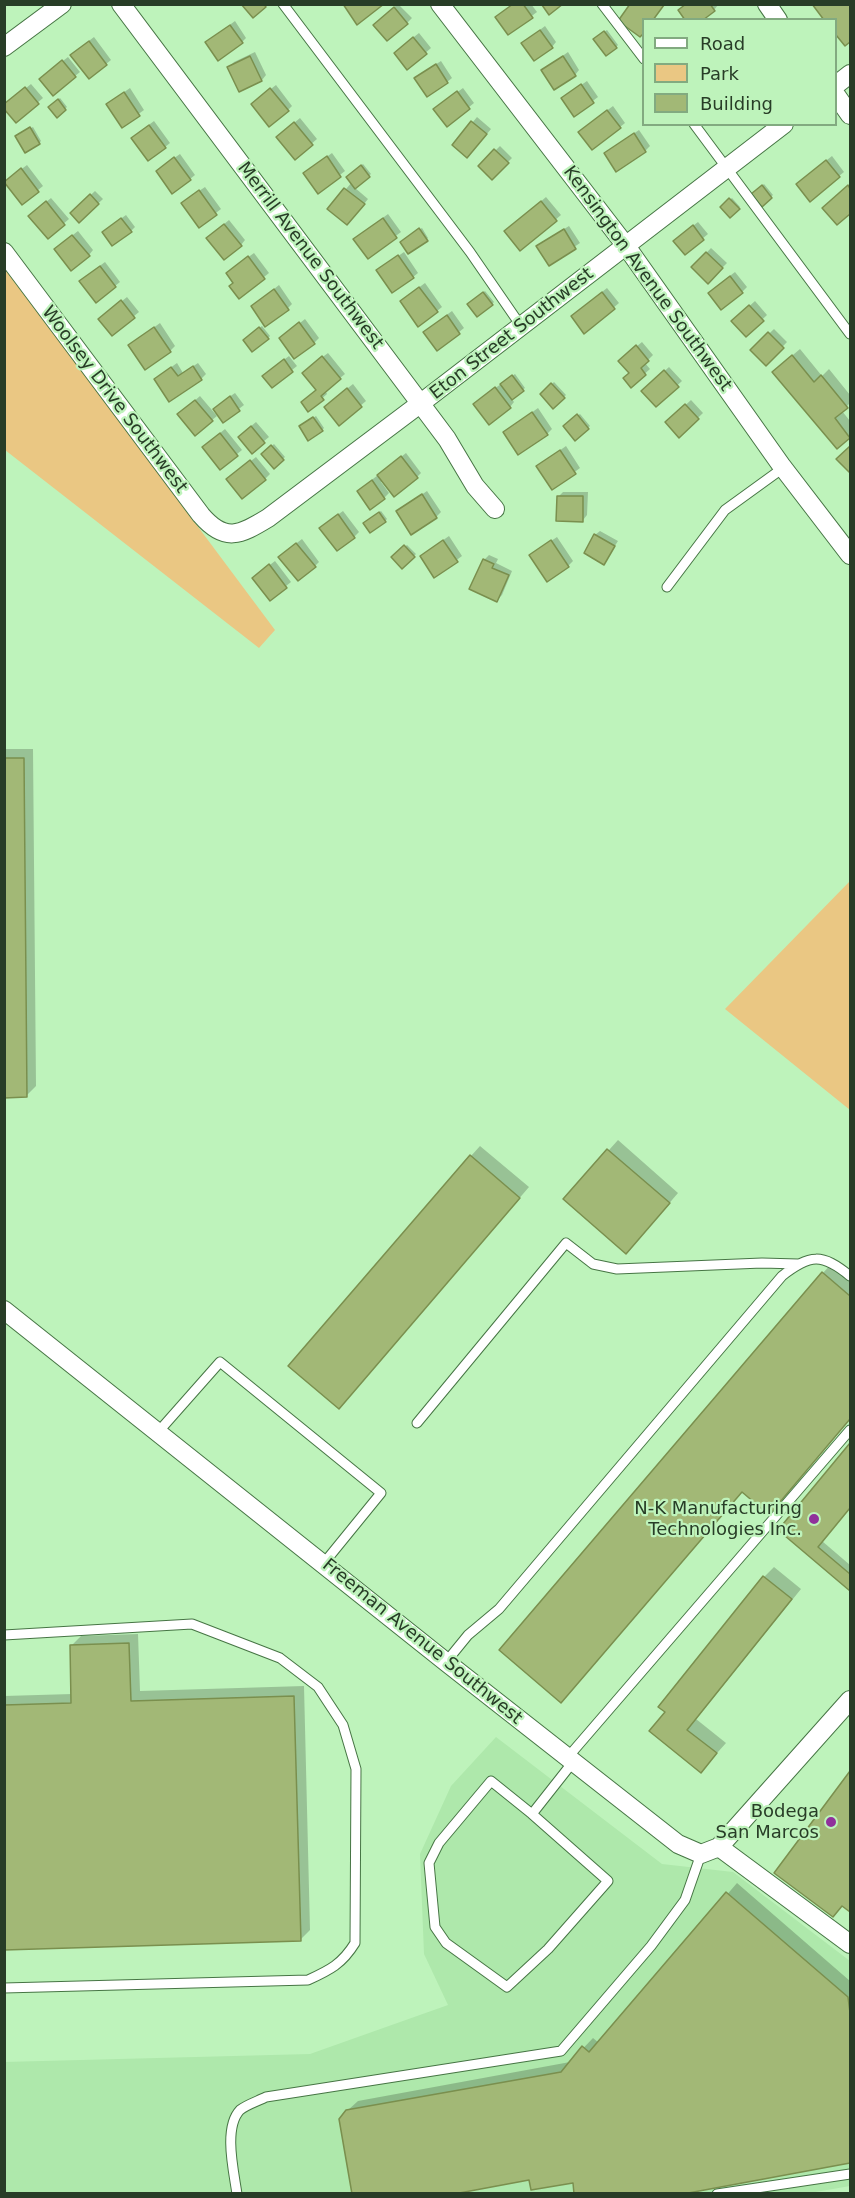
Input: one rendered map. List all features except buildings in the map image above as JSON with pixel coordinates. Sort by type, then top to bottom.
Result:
[{"type":"street","points":[[4,47],[62,4]]},
{"type":"street","name":"Merrill Avenue Southwest","points":[[121,4],[421,403],[476,486],[495,509]]},
{"type":"street","name":"Kensington Avenue Southwest","points":[[440,4],[626,246],[783,468],[850,555]]},
{"type":"street","points":[[767,4],[777,18]]},
{"type":"street","points":[[837,84],[850,74]]},
{"type":"street","points":[[837,96],[850,115]]},
{"type":"street","name":"Eton Street Southwest","points":[[234,534],[252,528],[268,518],[781,126]]},
{"type":"street","name":"Woolsey Drive Southwest","points":[[4,252],[201,515],[212,528],[234,534]]},
{"type":"street","name":"Freeman Avenue Southwest","points":[[4,1310],[678,1844],[701,1854]]},
{"type":"street","points":[[701,1854],[719,1847],[850,1700]]},
{"type":"street","points":[[719,1847],[850,1944]]},
{"type":"lane","points":[[283,4],[470,252],[521,326]]},
{"type":"lane","points":[[602,4],[642,56]]},
{"type":"lane","points":[[695,126],[850,334]]},
{"type":"lane","points":[[667,587],[725,510],[783,468]]},
{"type":"lane","points":[[417,1424],[566,1243],[593,1264],[618,1269],[762,1263],[798,1264]]},
{"type":"lane","points":[[446,1662],[468,1635],[499,1609],[775,1286],[798,1264],[810,1259],[822,1259],[838,1266],[850,1276]]},
{"type":"lane","points":[[159,1431],[220,1362],[381,1493],[324,1563]]},
{"type":"lane","points":[[532,1814],[570,1759],[850,1430]]},
{"type":"lane","points":[[4,1635],[192,1624],[235,1640],[280,1658],[318,1687],[343,1725],[356,1769],[355,1943],[346,1958],[332,1969],[308,1980],[4,1988]]},
{"type":"lane","points":[[491,1781],[532,1814],[608,1881],[548,1949],[507,1987],[446,1943],[435,1928],[429,1863],[440,1843],[491,1781]]},
{"type":"lane","points":[[237,2193],[230,2139],[232,2124],[240,2110],[266,2097],[561,2051],[651,1946],[685,1900],[701,1854]]},
{"type":"lane","points":[[717,2193],[850,2174]]},
{"type":"shaded area","points":[[496,1737],[662,1864],[733,1872],[850,1961],[850,2186],[804,2194],[5,2193],[4,2062],[310,2054],[448,2005],[424,1954],[420,1854],[451,1786]]},
{"type":"green space","points":[[5,268],[275,630],[259,648],[5,450]]},
{"type":"green space","points":[[850,881],[850,1110],[725,1009]]},
{"type":"place","name":"N-K Manufacturing Technologies Inc.","points":[[814,1519]]},
{"type":"place","name":"Bodega San Marcos","points":[[831,1822]]}]
